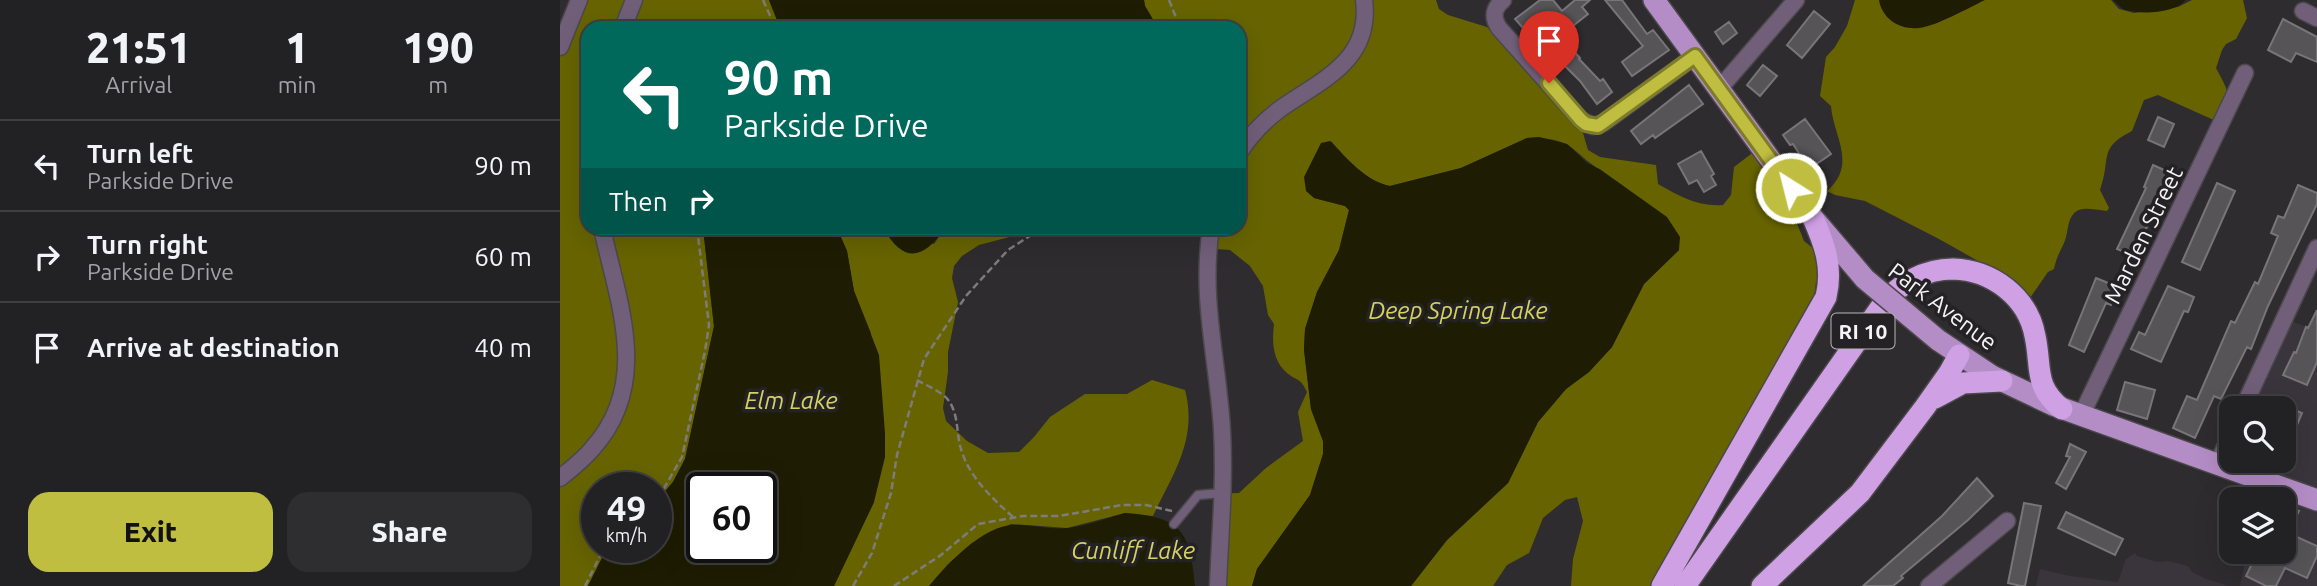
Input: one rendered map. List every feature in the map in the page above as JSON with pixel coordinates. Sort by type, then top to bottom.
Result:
[{"type":"highway","points":[[1662,586],[1823,306],[1829,280],[1829,263],[1813,218]]},
{"type":"highway","name":"RI 10","points":[[1685,586],[1883,304],[1896,290],[1912,279],[1936,271],[1961,270],[1986,276],[2008,289],[2030,319],[2036,340],[2040,381],[2051,399],[2071,413]]},
{"type":"highway","points":[[1762,586],[1860,493],[1926,407],[1959,355]]},
{"type":"highway","points":[[1926,407],[1957,385],[2002,381]]},
{"type":"main road","name":"Park Avenue","points":[[1654,0],[1813,218],[1866,279],[1937,340],[2002,381],[2071,413],[2317,500]]},
{"type":"street","points":[[560,47],[579,0]]},
{"type":"street","points":[[626,21],[634,0]]},
{"type":"street","points":[[1246,145],[1266,121],[1333,74],[1349,58],[1359,43],[1364,27],[1364,0]]},
{"type":"street","points":[[1503,0],[1494,12],[1499,29],[1581,120],[1593,126],[1603,124],[1695,56]]},
{"type":"street","points":[[1719,89],[1796,0]]},
{"type":"street","name":"Marden Street","points":[[2071,413],[2245,73]]},
{"type":"street","points":[[560,478],[598,442],[615,412],[624,387],[627,362],[625,331],[604,235]]},
{"type":"street","points":[[1210,235],[1206,292],[1222,431],[1218,586]]},
{"type":"street","points":[[2249,396],[2317,248]]},
{"type":"street","points":[[2217,465],[2219,461]]},
{"type":"street","points":[[1929,586],[2007,521]]},
{"type":"lane","points":[[1174,524],[1198,495],[1222,493]]},
{"type":"path","points":[[763,0],[772,21]]},
{"type":"path","points":[[1170,0],[1178,21]]},
{"type":"path","points":[[672,474],[682,457],[709,325],[698,235]]},
{"type":"path","points":[[853,586],[872,553],[891,493],[897,454],[924,359],[967,296],[1008,250],[1031,235]]},
{"type":"path","points":[[917,380],[948,399],[956,416],[961,449],[973,475],[992,499],[1013,517]]},
{"type":"path","points":[[894,586],[942,555],[978,524],[1013,517],[1059,516],[1122,505],[1170,509],[1181,516]]},
{"type":"path","points":[[585,586],[596,563]]},
{"type":"shaded area","points":[[575,0],[769,0],[777,21],[581,21],[581,235],[704,235],[714,327],[685,459],[673,482],[672,472],[581,472],[581,563],[600,563],[588,586],[560,586],[560,38]]},
{"type":"shaded area","points":[[1144,0],[1436,0],[1439,9],[1448,15],[1487,27],[1583,133],[1588,150],[1600,157],[1656,165],[1658,184],[1681,196],[1705,204],[1723,205],[1731,195],[1734,167],[1755,151],[1796,221],[1804,241],[1818,252],[1822,276],[1816,282],[1813,308],[1650,586],[1571,586],[1573,559],[1583,521],[1577,497],[1565,500],[1543,518],[1529,553],[1507,565],[1493,586],[1411,586],[1447,540],[1508,483],[1538,422],[1566,389],[1589,372],[1612,347],[1644,284],[1679,250],[1601,170],[1572,148],[1548,139],[1527,138],[1461,168],[1390,186],[1365,174],[1331,141],[1314,198],[1345,206],[1349,210],[1339,250],[1317,292],[1305,329],[1304,350],[1311,409],[1323,441],[1323,454],[1310,495],[1257,569],[1252,586],[1210,586],[1214,494],[1239,493],[1266,468],[1303,441],[1298,412],[1307,392],[1278,362],[1273,344],[1274,324],[1268,315],[1263,286],[1250,266],[1230,250],[1201,248],[1202,235],[1246,235],[1246,21],[1154,21]]},
{"type":"shaded area","points":[[1855,0],[2111,0],[2119,9],[2134,13],[2178,7],[2192,0],[2243,0],[2247,18],[2236,39],[2226,44],[2222,50],[2216,68],[2227,90],[2227,99],[2216,121],[2158,95],[2144,100],[2132,131],[2114,143],[2107,155],[2100,190],[2109,208],[2107,211],[2082,209],[2073,214],[2054,269],[2048,272],[2030,298],[2010,279],[1939,239],[1865,201],[1827,191],[1841,171],[1842,160],[1831,106],[1820,96],[1826,57],[1847,26]]},
{"type":"shaded area","points":[[840,235],[905,235],[934,244],[940,235],[1017,235],[979,245],[962,256],[954,266],[952,278],[958,302],[948,352],[943,408],[946,421],[967,441],[988,453],[1019,452],[1050,417],[1085,394],[1127,394],[1152,380],[1185,390],[1188,408],[1186,440],[1175,471],[1153,516],[1125,513],[1067,528],[1011,524],[972,543],[948,564],[929,586],[834,586],[874,502],[871,333],[854,291],[847,251]]},
{"type":"shaded area","points":[[2286,319],[2317,331],[2317,586],[2240,586],[2245,564],[2296,564],[2296,487],[2283,487],[2251,473],[2296,473],[2296,396],[2246,396]]},
{"type":"shaded area","points":[[2135,553],[2157,562],[2169,561],[2188,566],[2192,572],[2206,579],[2229,586],[2036,586],[2040,569],[2118,582],[2126,559]]},
{"type":"water","points":[[769,0],[1144,0],[1154,21],[777,21]]},
{"type":"water","points":[[1879,0],[1985,0],[1935,24],[1912,28],[1899,25],[1888,18]]},
{"type":"water","points":[[2113,0],[2186,0],[2167,10],[2133,12]]},
{"type":"water","name":"Deep Spring Lake","points":[[1539,137],[1567,144],[1587,163],[1667,217],[1680,237],[1679,250],[1644,284],[1612,347],[1589,372],[1566,389],[1538,422],[1508,483],[1447,540],[1411,586],[1252,586],[1257,569],[1310,495],[1323,454],[1323,441],[1311,409],[1304,350],[1305,329],[1317,292],[1339,250],[1349,210],[1345,206],[1314,198],[1306,191],[1304,177],[1321,143],[1330,141],[1350,162],[1373,180],[1390,186],[1461,168],[1527,138]]},
{"type":"water","name":"Elm Lake","points":[[704,235],[840,235],[847,251],[854,291],[879,355],[885,457],[874,502],[834,586],[588,586],[600,563],[672,563],[673,482],[685,459],[714,326]]},
{"type":"water","points":[[888,235],[940,235],[929,247],[914,253],[898,248]]},
{"type":"water","name":"Cunliff Lake","points":[[1125,513],[1159,518],[1179,530],[1190,552],[1195,586],[929,586],[967,547],[990,531],[1014,525],[1068,528]]},
{"type":"building","points":[[1540,0],[1553,0],[1562,11],[1575,0],[1590,0],[1582,7],[1588,14],[1560,36],[1600,81],[1603,79],[1612,92],[1597,104],[1580,81],[1547,48],[1549,46],[1536,31],[1530,36],[1515,19]]},
{"type":"building","points":[[1605,0],[1622,0],[1647,34],[1653,30],[1669,50],[1632,76],[1622,62],[1643,46]]},
{"type":"building","points":[[1814,11],[1830,24],[1802,58],[1787,45]]},
{"type":"building","points":[[2283,19],[2317,37],[2317,62],[2296,53],[2291,62],[2268,50]]},
{"type":"building","points":[[1729,22],[1737,33],[1723,44],[1715,32]]},
{"type":"building","points":[[1763,65],[1777,76],[1760,96],[1747,85]]},
{"type":"building","points":[[1689,85],[1703,104],[1655,138],[1653,135],[1641,144],[1631,131]]},
{"type":"building","points":[[2158,117],[2174,124],[2164,147],[2148,140]]},
{"type":"building","points":[[1805,119],[1831,154],[1809,169],[1793,144],[1790,145],[1783,135]]},
{"type":"building","points":[[1701,151],[1714,174],[1711,176],[1716,185],[1704,192],[1697,180],[1689,184],[1678,164]]},
{"type":"building","points":[[2153,165],[2171,173],[2134,256],[2117,249],[2146,188],[2144,187]]},
{"type":"building","points":[[2217,183],[2235,191],[2200,270],[2182,262]]},
{"type":"building","points":[[2298,185],[2317,193],[2317,204],[2268,306],[2251,349],[2247,347],[2222,396],[2219,398],[2214,396],[2195,438],[2173,428],[2187,396],[2197,400],[2231,321],[2235,323],[2255,282],[2258,284],[2278,236],[2271,233],[2278,216],[2284,218]]},
{"type":"building","points":[[2096,278],[2118,287],[2111,305],[2106,303],[2084,352],[2069,345]]},
{"type":"building","points":[[2168,286],[2194,297],[2188,312],[2184,311],[2161,362],[2131,349],[2139,332],[2145,335]]},
{"type":"building","points":[[2317,310],[2317,362],[2307,385],[2283,375]]},
{"type":"building","points":[[2125,382],[2155,390],[2147,419],[2117,410]]},
{"type":"building","points":[[2296,411],[2302,413],[2296,427]]},
{"type":"building","points":[[2070,444],[2086,452],[2066,489],[2056,483],[2070,457],[2066,456]]},
{"type":"building","points":[[1977,478],[1993,496],[1968,520],[1901,576],[1903,578],[1893,586],[1863,586],[1942,516]]},
{"type":"building","points":[[2024,503],[2041,506],[2025,586],[2021,586],[2008,583]]},
{"type":"building","points":[[2066,512],[2123,539],[2115,555],[2058,528]]},
{"type":"building","points":[[2296,537],[2317,546],[2317,556],[2307,578],[2285,568],[2276,586],[2266,586],[2246,576],[2252,564],[2296,564]]},
{"type":"route","points":[[1549,83],[1581,120],[1586,124],[1598,126],[1695,56],[1791,188]]}]
